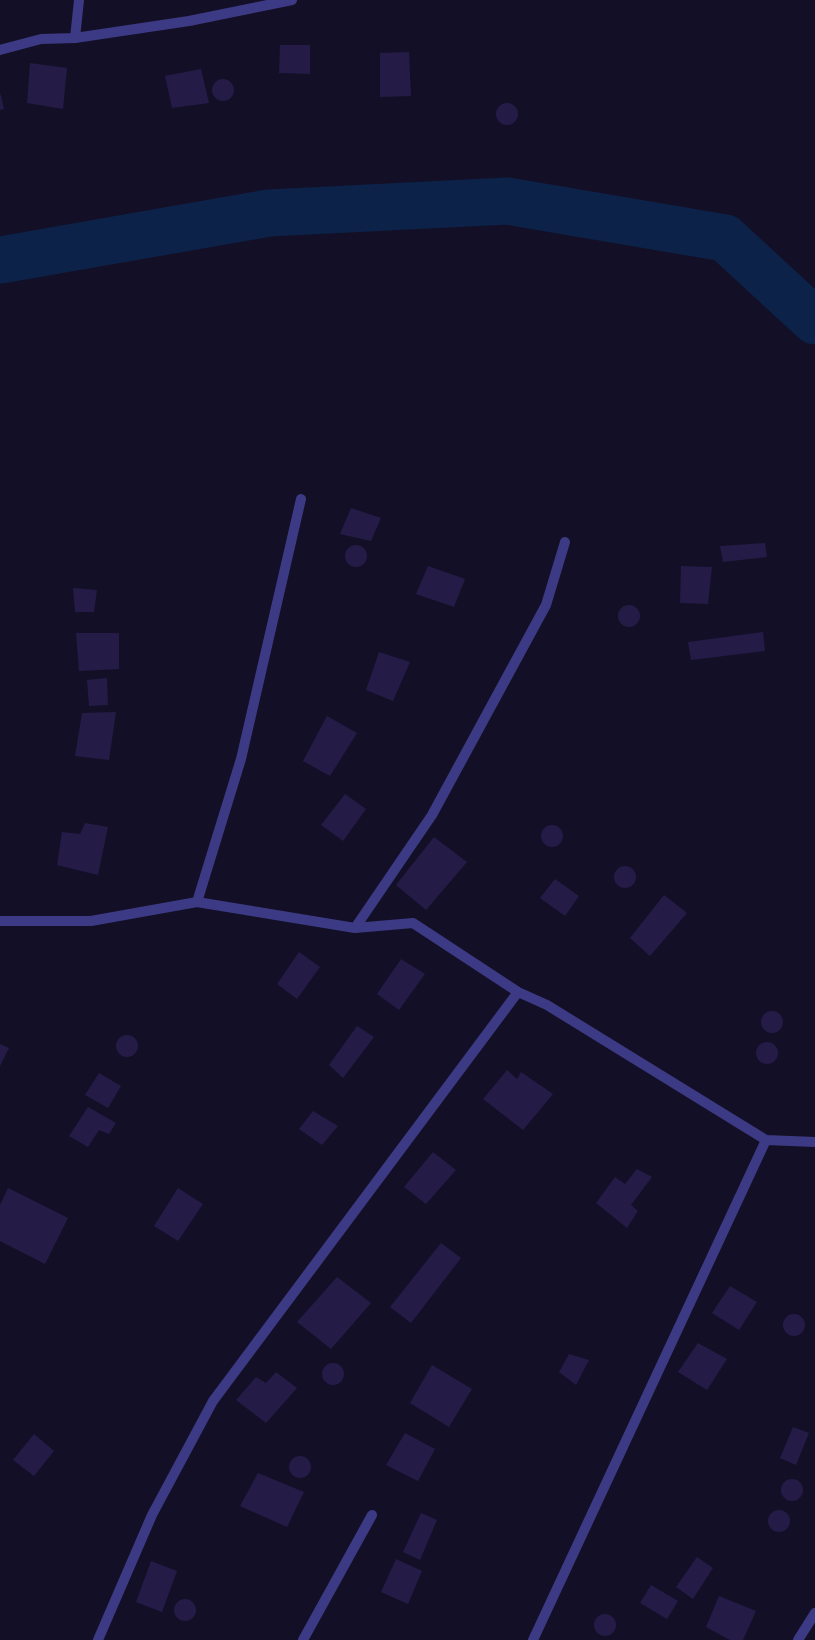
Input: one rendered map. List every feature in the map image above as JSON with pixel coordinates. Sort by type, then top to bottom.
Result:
[{"type":"street","points":[[75,38],[80,0]]},
{"type":"street","points":[[0,50],[41,38],[75,38],[189,21],[292,0]]},
{"type":"street","points":[[196,902],[241,759],[301,498]]},
{"type":"street","points":[[355,928],[432,816],[546,605],[565,542]]},
{"type":"street","points":[[0,921],[91,921],[196,902],[355,928],[413,923],[518,992],[547,1005],[766,1140],[815,1142]]},
{"type":"street","points":[[98,1640],[152,1515],[213,1401],[518,992]]},
{"type":"street","points":[[533,1640],[766,1140]]},
{"type":"street","points":[[304,1640],[372,1515]]},
{"type":"street","points":[[798,1640],[815,1613]]},
{"type":"building","points":[[280,45],[310,45],[310,74],[279,73]]},
{"type":"building","points":[[409,52],[411,96],[380,97],[380,53]]},
{"type":"building","points":[[30,63],[67,68],[63,109],[27,103]]},
{"type":"building","points":[[201,69],[209,103],[172,108],[165,76]]},
{"type":"building","points":[[223,79],[231,82],[234,90],[231,98],[223,101],[215,98],[212,90],[215,82]]},
{"type":"building","points":[[0,92],[4,109],[0,110]]},
{"type":"building","points":[[507,103],[515,106],[518,114],[515,122],[507,125],[499,122],[496,114],[499,106]]},
{"type":"building","points":[[351,508],[381,518],[371,541],[340,534]]},
{"type":"building","points":[[765,543],[767,557],[723,562],[720,546]]},
{"type":"building","points":[[356,545],[364,548],[367,556],[364,564],[356,567],[348,564],[345,556],[348,548]]},
{"type":"building","points":[[428,566],[465,579],[454,607],[416,594]]},
{"type":"building","points":[[681,566],[712,567],[708,604],[680,603]]},
{"type":"building","points":[[73,588],[97,590],[94,612],[75,612]]},
{"type":"building","points":[[629,605],[637,608],[640,616],[637,624],[629,627],[621,624],[618,616],[621,608]]},
{"type":"building","points":[[763,632],[765,651],[691,660],[688,642]]},
{"type":"building","points":[[76,633],[119,633],[119,669],[79,671]]},
{"type":"building","points":[[379,652],[410,662],[393,701],[366,690]]},
{"type":"building","points":[[107,678],[108,705],[89,706],[87,680]]},
{"type":"building","points":[[116,712],[109,760],[75,756],[82,713]]},
{"type":"building","points":[[327,716],[357,733],[330,776],[303,761]]},
{"type":"building","points":[[345,794],[366,809],[343,841],[321,825]]},
{"type":"building","points":[[85,823],[108,827],[98,875],[57,865],[62,832],[80,834]]},
{"type":"building","points":[[552,825],[560,828],[563,836],[560,844],[552,847],[544,844],[541,836],[544,828]]},
{"type":"building","points":[[434,837],[467,862],[426,910],[396,885]]},
{"type":"building","points":[[625,866],[633,869],[636,877],[633,885],[625,888],[617,885],[614,877],[617,869]]},
{"type":"building","points":[[555,879],[579,896],[565,916],[540,898]]},
{"type":"building","points":[[664,895],[687,913],[650,956],[630,938]]},
{"type":"building","points":[[299,952],[320,967],[297,999],[277,984]]},
{"type":"building","points":[[401,959],[425,974],[399,1010],[377,994]]},
{"type":"building","points":[[772,1011],[780,1014],[783,1022],[780,1030],[772,1033],[764,1030],[761,1022],[764,1014]]},
{"type":"building","points":[[357,1026],[374,1037],[343,1078],[329,1065]]},
{"type":"building","points":[[127,1035],[135,1038],[138,1046],[135,1054],[127,1057],[119,1054],[116,1046],[119,1038]]},
{"type":"building","points":[[767,1042],[775,1045],[778,1053],[775,1061],[767,1064],[759,1061],[756,1053],[759,1045]]},
{"type":"building","points":[[0,1044],[9,1048],[0,1066]]},
{"type":"building","points":[[507,1070],[517,1079],[521,1072],[553,1094],[523,1130],[483,1099]]},
{"type":"building","points":[[99,1073],[121,1086],[108,1108],[85,1095]]},
{"type":"building","points":[[88,1107],[116,1123],[109,1134],[99,1130],[88,1147],[69,1136]]},
{"type":"building","points":[[313,1111],[338,1126],[322,1145],[299,1129]]},
{"type":"building","points":[[433,1152],[456,1170],[426,1204],[404,1187]]},
{"type":"building","points":[[637,1169],[652,1177],[631,1205],[638,1211],[627,1228],[596,1203],[615,1177],[625,1184]]},
{"type":"building","points":[[8,1188],[68,1218],[45,1264],[0,1241],[0,1205]]},
{"type":"building","points":[[178,1188],[203,1204],[178,1241],[154,1226]]},
{"type":"building","points":[[441,1243],[461,1258],[411,1323],[390,1307]]},
{"type":"building","points":[[337,1277],[371,1303],[331,1349],[297,1322]]},
{"type":"building","points":[[730,1286],[757,1302],[739,1330],[712,1313]]},
{"type":"building","points":[[794,1314],[802,1317],[805,1325],[802,1333],[794,1336],[786,1333],[783,1325],[786,1317]]},
{"type":"building","points":[[698,1343],[727,1359],[707,1390],[678,1372]]},
{"type":"building","points":[[569,1354],[589,1360],[576,1385],[559,1372]]},
{"type":"building","points":[[333,1363],[341,1366],[344,1374],[341,1382],[333,1385],[325,1382],[322,1374],[325,1366]]},
{"type":"building","points":[[432,1365],[472,1389],[449,1427],[410,1403]]},
{"type":"building","points":[[276,1372],[297,1388],[266,1423],[236,1400],[256,1377],[266,1383]]},
{"type":"building","points":[[793,1427],[809,1433],[796,1465],[780,1458]]},
{"type":"building","points":[[405,1433],[435,1449],[418,1481],[386,1465]]},
{"type":"building","points":[[34,1434],[54,1451],[34,1476],[13,1460]]},
{"type":"building","points":[[300,1456],[308,1459],[311,1467],[308,1475],[300,1478],[292,1475],[289,1467],[292,1459]]},
{"type":"building","points":[[258,1473],[304,1492],[287,1527],[240,1506]]},
{"type":"building","points":[[792,1479],[800,1482],[803,1490],[800,1498],[792,1501],[784,1498],[781,1490],[784,1482]]},
{"type":"building","points":[[779,1510],[787,1513],[790,1521],[787,1529],[779,1532],[771,1529],[768,1521],[771,1513]]},
{"type":"building","points":[[421,1513],[437,1520],[420,1560],[403,1552]]},
{"type":"building","points":[[697,1557],[713,1568],[693,1599],[676,1587]]},
{"type":"building","points":[[396,1559],[422,1571],[408,1604],[381,1592]]},
{"type":"building","points":[[151,1561],[177,1571],[162,1612],[136,1602]]},
{"type":"building","points":[[651,1585],[678,1601],[667,1619],[640,1603]]},
{"type":"building","points":[[719,1596],[756,1611],[743,1640],[730,1640],[706,1627]]},
{"type":"building","points":[[185,1599],[193,1602],[196,1610],[193,1618],[185,1621],[177,1618],[174,1610],[177,1602]]},
{"type":"building","points":[[605,1614],[613,1617],[616,1625],[613,1633],[605,1636],[597,1633],[594,1625],[597,1617]]},
{"type":"waterway","points":[[0,260],[269,213],[507,201],[725,238],[815,321]]}]
